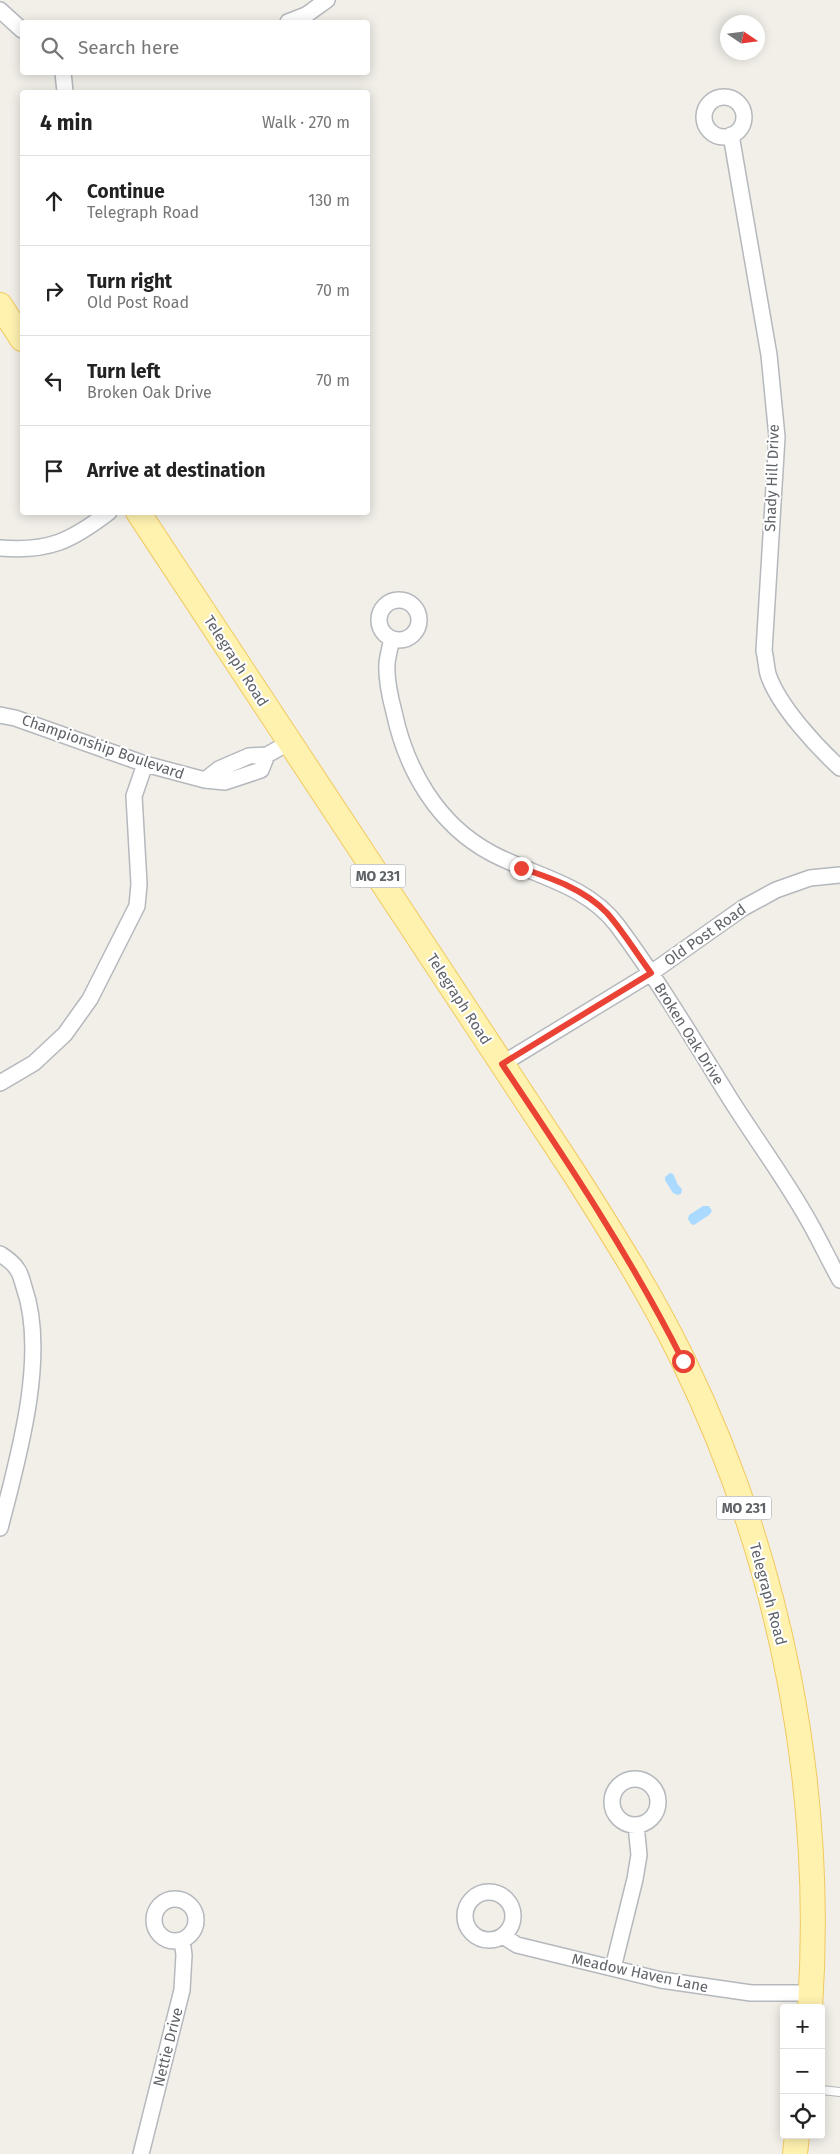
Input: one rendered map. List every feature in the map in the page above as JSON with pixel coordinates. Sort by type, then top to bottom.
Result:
[{"type":"main road","points":[[0,305],[20,336]]},
{"type":"main road","name":"Telegraph Road","points":[[140,515],[613,1235],[662,1320],[706,1412],[742,1503],[764,1574],[784,1656],[801,1754],[811,1872],[813,1941],[811,2000]]},
{"type":"main road","points":[[795,2154],[797,2139]]},
{"type":"street","points":[[293,20],[306,15],[327,0]]},
{"type":"street","points":[[0,10],[20,28]]},
{"type":"street","points":[[63,75],[65,90]]},
{"type":"street","name":"Shady Hill Drive","points":[[731,136],[769,355],[777,437],[764,651],[768,674],[779,695],[818,747],[840,768]]},
{"type":"street","points":[[0,548],[22,550],[66,541],[82,533],[105,515]]},
{"type":"street","name":"Broken Oak Drive","points":[[392,639],[387,664],[391,699],[400,738],[410,765],[439,810],[457,828],[488,852],[521,868],[561,882],[592,900],[612,919],[651,973],[811,1224],[840,1280]]},
{"type":"street","name":"Championship Boulevard","points":[[0,715],[15,718],[145,764],[206,780],[219,769],[250,756],[267,755],[290,742]]},
{"type":"street","points":[[0,1083],[34,1063],[65,1034],[90,999],[137,906],[139,884],[134,796],[145,764]]},
{"type":"street","name":"Old Post Road","points":[[502,1064],[651,973],[743,908],[776,890],[810,878],[840,875]]},
{"type":"street","points":[[0,1254],[18,1270],[31,1306],[34,1351],[26,1412],[0,1528]]},
{"type":"street","points":[[613,1968],[636,1879],[639,1855],[636,1825]]},
{"type":"street","name":"Meadow Haven Lane","points":[[502,1936],[517,1945],[661,1980],[714,1989],[811,2000]]},
{"type":"street","name":"Nettie Drive","points":[[141,2154],[182,1990],[184,1955],[182,1940]]},
{"type":"lane","points":[[825,2090],[840,2092]]},
{"type":"water","points":[[670,1173],[673,1174],[682,1189],[681,1194],[673,1193],[665,1180],[665,1177]]},
{"type":"water","points":[[703,1206],[709,1206],[712,1211],[694,1225],[691,1224],[688,1219],[689,1215]]},
{"type":"route","points":[[521,868],[561,882],[592,900],[617,925],[651,973],[502,1064],[576,1176],[640,1279],[683,1361]]}]
